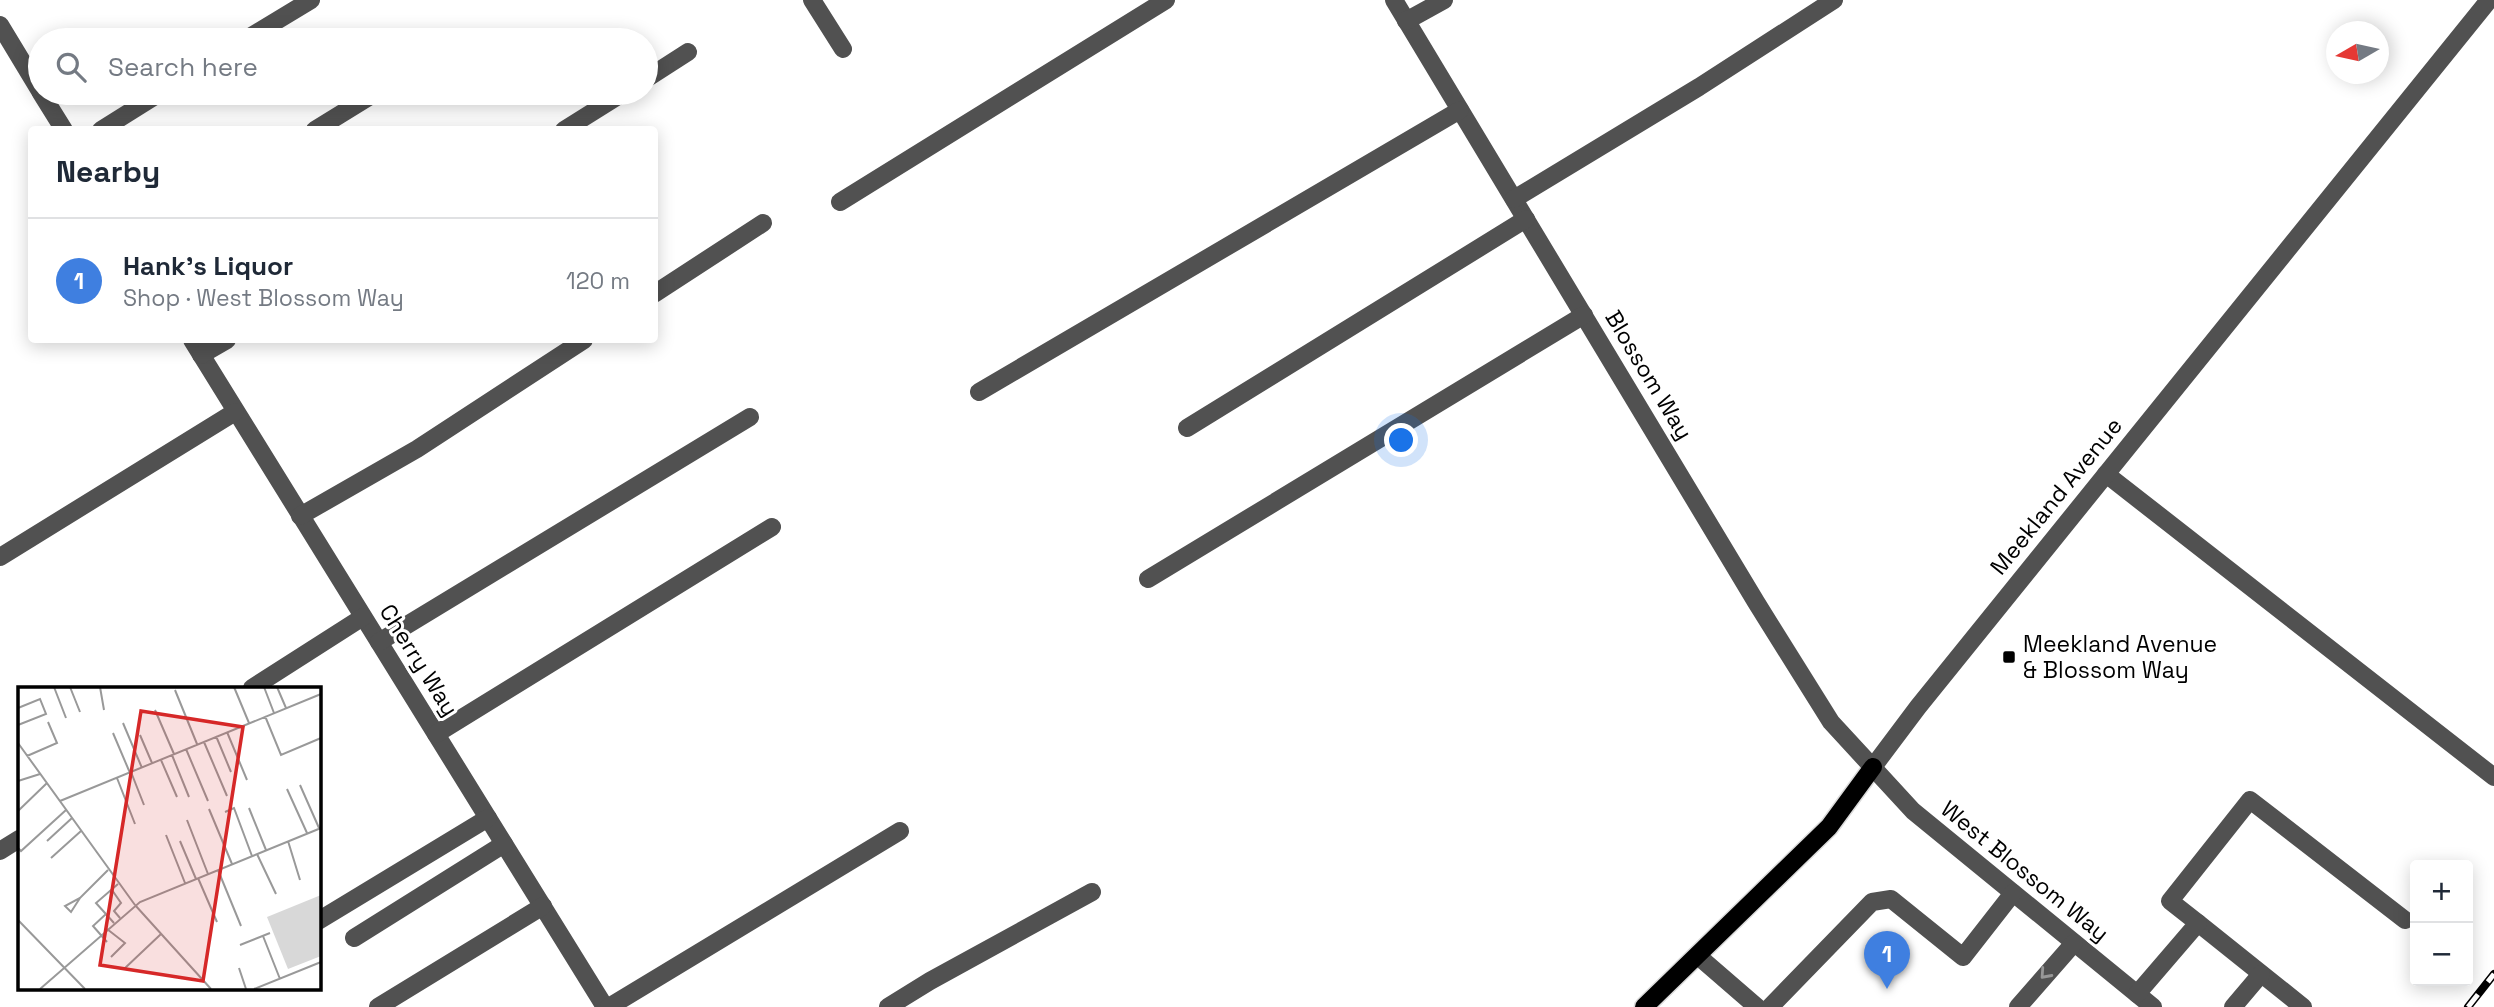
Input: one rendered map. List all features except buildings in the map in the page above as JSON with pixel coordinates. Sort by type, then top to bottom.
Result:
[{"type":"main road","name":"Meekland Avenue","points":[[1644,1007],[1829,827],[1873,767]]},
{"type":"street","points":[[265,28],[311,0]]},
{"type":"street","points":[[811,0],[843,49]]},
{"type":"street","points":[[840,202],[1166,0]]},
{"type":"street","name":"Blossom Way","points":[[1394,0],[1827,716],[1873,767]]},
{"type":"street","points":[[1406,21],[1444,0]]},
{"type":"street","points":[[1514,199],[1699,87],[1834,0]]},
{"type":"street","name":"Meekland Avenue","points":[[1873,767],[1918,707],[2488,0]]},
{"type":"street","points":[[0,25],[28,71]]},
{"type":"street","points":[[658,71],[688,52]]},
{"type":"street","points":[[49,105],[62,126]]},
{"type":"street","points":[[107,126],[141,105]]},
{"type":"street","points":[[321,126],[356,105]]},
{"type":"street","points":[[570,126],[604,105]]},
{"type":"street","points":[[979,392],[1460,110]]},
{"type":"street","points":[[1187,428],[1526,219]]},
{"type":"street","points":[[658,291],[763,223]]},
{"type":"street","points":[[1148,579],[1584,315]]},
{"type":"street","name":"Cherry Way","points":[[194,343],[607,1007]]},
{"type":"street","points":[[201,355],[222,343]]},
{"type":"street","points":[[300,516],[417,449],[579,343]]},
{"type":"street","points":[[0,557],[235,412]]},
{"type":"street","points":[[379,642],[750,417]]},
{"type":"street","points":[[2106,474],[2494,776]]},
{"type":"street","points":[[436,734],[772,527]]},
{"type":"street","points":[[254,687],[363,617]]},
{"type":"street","name":"West Blossom Way","points":[[1873,767],[1913,811],[2153,1007]]},
{"type":"street","points":[[2303,1007],[2170,901],[2250,800],[2405,920]]},
{"type":"street","points":[[320,920],[488,817]]},
{"type":"street","points":[[607,1007],[900,831]]},
{"type":"street","points":[[0,851],[18,840]]},
{"type":"street","points":[[354,938],[504,844]]},
{"type":"street","points":[[888,1007],[1092,892]]},
{"type":"street","points":[[1770,1007],[1872,902],[1891,899],[1963,957],[2013,893]]},
{"type":"street","points":[[378,1007],[542,906]]},
{"type":"street","points":[[2137,994],[2198,923]]},
{"type":"street","points":[[2018,1007],[2074,943]]},
{"type":"street","points":[[1698,956],[1758,1007]]},
{"type":"street","points":[[2233,1007],[2261,974]]},
{"type":"railway","points":[[2468,1007],[2494,974]]},
{"type":"place","name":"Meekland Avenue & Blossom Way","points":[[2009,657]]},
{"type":"place","name":"Hank's Liquor","points":[[1887,989]]}]
